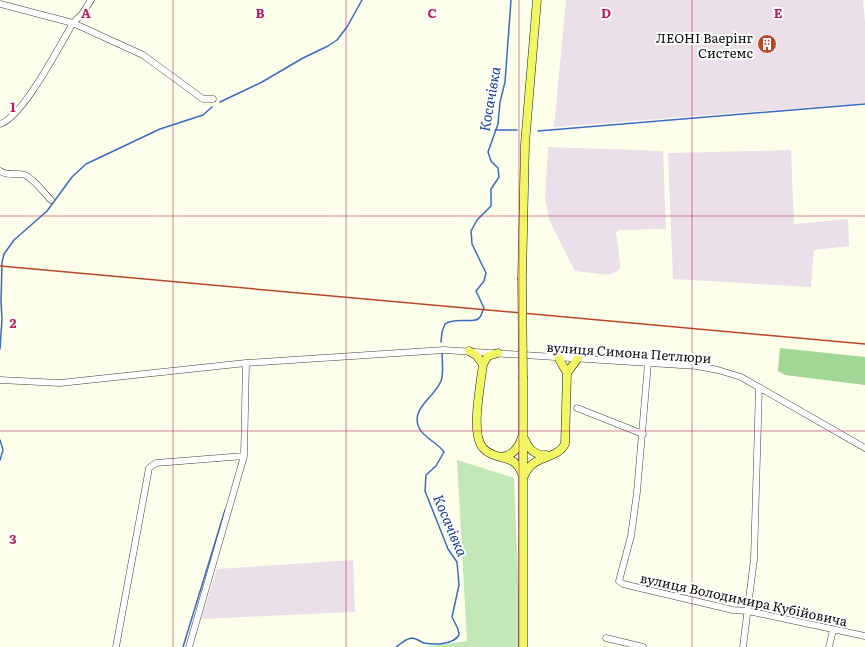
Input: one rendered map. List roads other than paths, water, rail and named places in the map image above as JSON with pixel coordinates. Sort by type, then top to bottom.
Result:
[{"type":"main road","points":[[523,647],[524,434],[522,278],[525,144],[536,0]]},
{"type":"main road","points":[[469,351],[476,355],[483,364]]},
{"type":"main road","points":[[498,353],[488,356],[483,364],[477,434],[483,449],[511,460],[517,464],[523,479]]},
{"type":"main road","points":[[523,479],[526,471],[534,462],[555,454],[562,449],[565,444],[567,373],[558,357]]},
{"type":"main road","points":[[567,373],[578,358]]},
{"type":"main road","points":[[501,457],[512,453],[516,449],[524,434]]},
{"type":"main road","points":[[524,434],[527,444],[533,452],[538,454],[555,454]]},
{"type":"street","points":[[0,124],[10,119],[26,99],[73,22],[82,14],[91,0]]},
{"type":"street","points":[[0,4],[73,22],[143,55],[203,99],[213,99]]},
{"type":"street","points":[[0,171],[6,174],[23,175],[29,177],[51,200]]},
{"type":"street","name":"вулиця Симона Петлюри","points":[[0,380],[60,383],[246,363],[444,350],[697,366],[738,376],[759,386],[865,448]]},
{"type":"street","points":[[189,647],[244,456],[246,363]]},
{"type":"street","points":[[577,408],[643,434],[648,363]]},
{"type":"street","points":[[743,647],[754,559],[759,386]]},
{"type":"street","name":"вулиця Володимира Кубійовича","points":[[643,434],[631,536],[619,581],[623,584],[734,610],[748,611],[865,636]]},
{"type":"street","points":[[116,647],[149,468],[156,463],[244,456]]},
{"type":"street","points":[[829,647],[833,630]]},
{"type":"street","points":[[606,638],[643,647]]},
{"type":"waterway","points":[[220,102],[262,82],[337,40],[347,27],[362,0]]},
{"type":"waterway","name":"Косачівка","points":[[441,342],[445,324],[454,321],[470,321],[478,319],[484,308],[476,291],[484,281],[486,273],[472,244],[471,231],[477,220],[491,206],[491,189],[499,177],[498,168],[491,161],[488,152],[498,124],[500,102],[505,82],[511,0]]},
{"type":"waterway","points":[[538,131],[865,104]]},
{"type":"waterway","points":[[0,349],[2,319],[2,262],[4,254],[14,240],[47,211],[72,177],[86,164],[160,129],[203,115],[212,107]]},
{"type":"waterway","points":[[495,130],[517,130]]},
{"type":"waterway","name":"Косачівка","points":[[396,647],[405,640],[412,638],[424,643],[438,644],[452,641],[459,635],[458,629],[452,617],[459,585],[457,562],[448,549],[425,491],[426,475],[436,466],[444,452],[421,432],[417,421],[420,409],[441,381],[443,371],[442,353]]},
{"type":"waterway","points":[[0,440],[3,450],[0,460]]},
{"type":"waterway","points":[[183,647],[225,510]]},
{"type":"railway","points":[[0,266],[865,344]]},
{"type":"place","name":"ЛЕОНІ Ваерінг Системс","points":[[767,44]]}]
